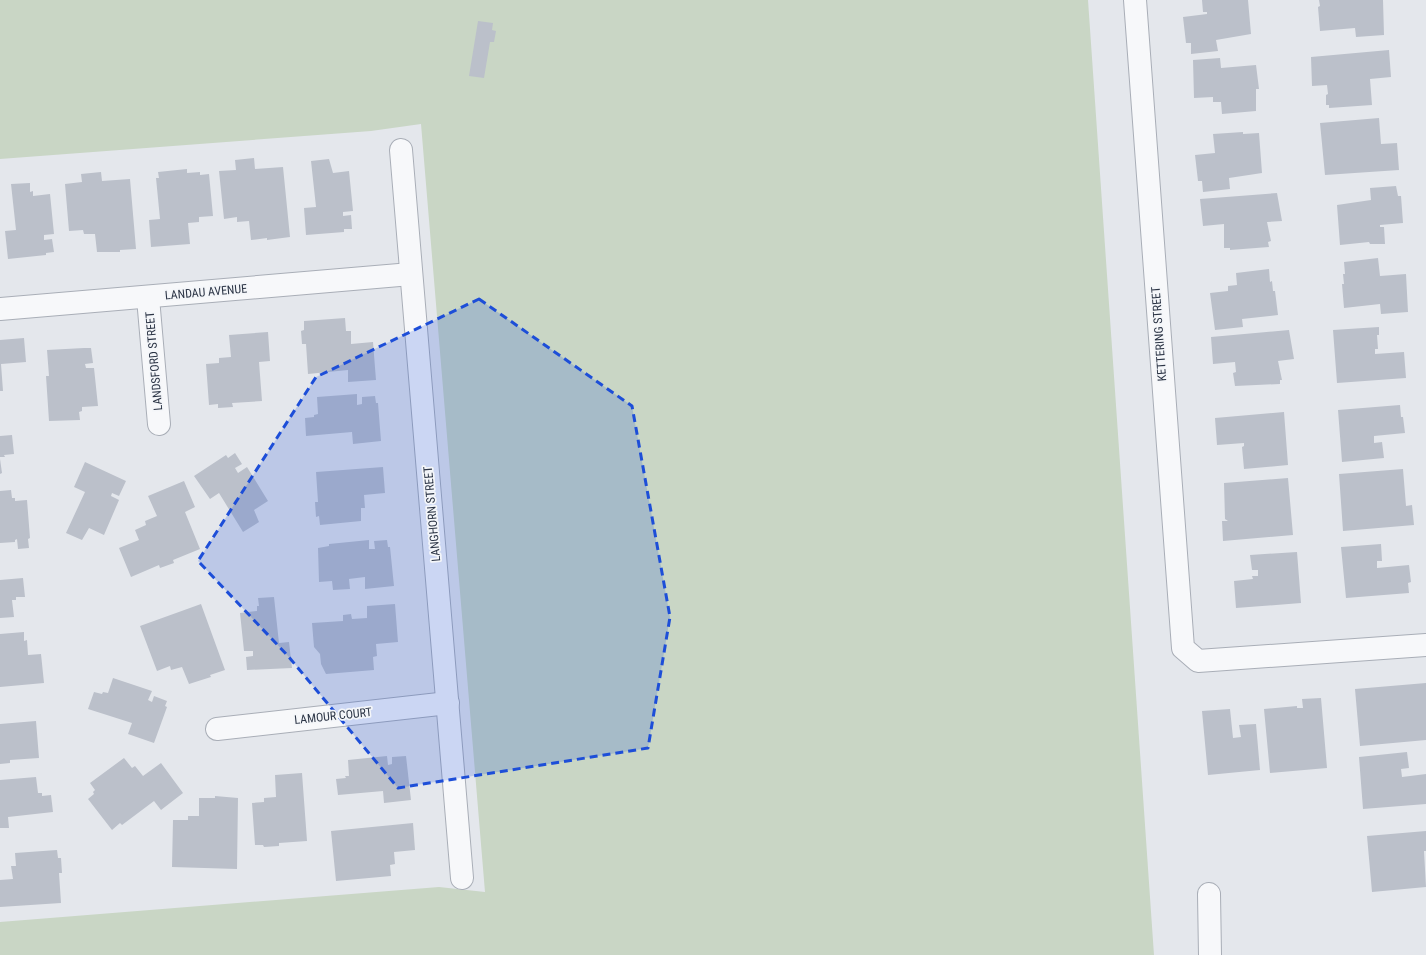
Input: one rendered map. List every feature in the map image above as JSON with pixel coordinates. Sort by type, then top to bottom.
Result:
[{"type":"street","name":"KETTERING STREET","points":[[1135,0],[1183,648],[1198,661],[1426,645]]},
{"type":"street","name":"LANGHORN STREET","points":[[401,150],[462,878]]},
{"type":"street","name":"LANDAU AVENUE","points":[[0,309],[148,298],[411,274]]},
{"type":"street","name":"LANDSFORD STREET","points":[[148,298],[160,424]]},
{"type":"street","name":"LAMOUR COURT","points":[[217,729],[448,703]]},
{"type":"street","points":[[1209,894],[1210,955]]},
{"type":"highlighted area","points":[[479,299],[632,406],[670,617],[648,748],[398,788],[288,656],[198,561],[316,377]]},
{"type":"green space","points":[[0,0],[1088,0],[1154,955],[0,955],[0,922],[439,887],[485,892],[421,124],[371,131],[0,159]]},
{"type":"building","points":[[1202,0],[1248,0],[1251,34],[1216,40],[1218,51],[1191,54],[1191,43],[1186,43],[1183,17],[1207,14],[1207,12],[1203,12]]},
{"type":"building","points":[[1319,0],[1383,0],[1384,35],[1356,37],[1355,28],[1320,31],[1318,7],[1320,6]]},
{"type":"building","points":[[478,21],[493,23],[492,30],[496,31],[494,42],[490,42],[484,78],[469,76]]},
{"type":"building","points":[[1389,50],[1391,77],[1370,79],[1372,105],[1329,108],[1329,105],[1326,105],[1326,95],[1328,94],[1327,85],[1312,86],[1311,57]]},
{"type":"building","points":[[1220,58],[1221,68],[1256,65],[1259,89],[1256,89],[1256,111],[1222,114],[1221,102],[1213,102],[1213,97],[1194,98],[1193,60]]},
{"type":"building","points":[[1379,118],[1381,144],[1397,143],[1399,170],[1325,175],[1320,123]]},
{"type":"building","points":[[1243,132],[1243,134],[1259,133],[1262,173],[1229,178],[1230,189],[1203,192],[1202,181],[1198,181],[1195,155],[1215,153],[1213,134]]},
{"type":"building","points":[[254,158],[255,169],[283,167],[290,237],[267,240],[267,238],[251,240],[249,221],[237,222],[237,217],[224,219],[219,171],[236,170],[235,160]]},
{"type":"building","points":[[329,159],[333,173],[349,171],[353,211],[343,212],[343,216],[351,215],[352,229],[344,229],[344,232],[306,235],[304,208],[316,207],[311,161]]},
{"type":"building","points":[[187,169],[187,173],[200,172],[200,175],[209,174],[213,216],[199,217],[199,222],[188,223],[190,244],[151,247],[149,220],[160,219],[156,178],[159,178],[158,172]]},
{"type":"building","points":[[101,172],[102,181],[130,179],[136,249],[120,250],[120,252],[97,252],[95,234],[84,234],[83,230],[69,231],[65,184],[82,182],[81,174]]},
{"type":"building","points":[[30,183],[30,192],[33,191],[33,196],[50,194],[54,234],[44,235],[44,240],[52,239],[54,252],[46,253],[46,255],[8,259],[5,231],[16,230],[11,184]]},
{"type":"building","points":[[1396,186],[1398,196],[1401,196],[1403,223],[1380,225],[1380,227],[1384,227],[1385,244],[1370,244],[1369,242],[1340,245],[1337,205],[1371,200],[1370,188]]},
{"type":"building","points":[[1277,193],[1282,221],[1267,222],[1271,241],[1268,242],[1269,247],[1230,250],[1230,248],[1224,248],[1224,224],[1203,226],[1200,199]]},
{"type":"building","points":[[1378,258],[1380,276],[1406,274],[1408,312],[1381,314],[1380,304],[1344,308],[1342,284],[1344,284],[1343,274],[1345,274],[1344,262]]},
{"type":"building","points":[[1269,269],[1270,282],[1272,281],[1273,291],[1275,291],[1278,315],[1242,319],[1243,327],[1215,330],[1210,293],[1228,291],[1228,286],[1237,285],[1236,273]]},
{"type":"building","points":[[345,318],[346,331],[351,331],[351,344],[373,342],[376,380],[348,382],[348,370],[308,374],[306,344],[302,344],[301,331],[304,330],[304,321]]},
{"type":"building","points":[[1379,327],[1379,335],[1377,335],[1378,349],[1375,349],[1375,354],[1404,352],[1406,378],[1337,383],[1333,330]]},
{"type":"building","points":[[1289,330],[1294,359],[1278,361],[1282,380],[1280,380],[1280,384],[1235,386],[1233,373],[1236,372],[1235,362],[1213,364],[1211,337]]},
{"type":"building","points":[[268,332],[270,361],[259,362],[262,401],[232,403],[233,407],[218,408],[218,404],[209,405],[206,364],[219,363],[219,358],[231,357],[229,335]]},
{"type":"building","points":[[24,338],[26,362],[1,364],[3,391],[0,391],[0,340]]},
{"type":"building","points":[[91,348],[93,363],[85,364],[86,368],[94,368],[98,406],[82,407],[82,411],[79,412],[80,420],[49,421],[46,376],[49,376],[47,350]]},
{"type":"building","points":[[357,394],[357,405],[362,404],[362,397],[375,396],[376,403],[378,403],[381,441],[353,444],[352,432],[306,436],[305,418],[314,417],[314,415],[318,414],[317,397]]},
{"type":"building","points":[[1400,405],[1405,433],[1374,436],[1374,443],[1382,442],[1384,458],[1342,462],[1338,410]]},
{"type":"building","points":[[1284,412],[1288,465],[1244,469],[1242,447],[1244,446],[1244,443],[1217,445],[1215,418]]},
{"type":"building","points":[[12,435],[14,454],[0,457],[0,436]]},
{"type":"building","points":[[235,453],[242,464],[235,468],[238,473],[247,467],[268,501],[254,510],[259,522],[243,532],[219,493],[210,499],[194,476],[226,455],[228,458]]},
{"type":"building","points":[[0,459],[2,473],[0,474]]},
{"type":"building","points":[[85,462],[126,481],[119,496],[112,493],[111,496],[119,500],[104,535],[89,528],[82,540],[66,533],[85,492],[74,487]]},
{"type":"building","points":[[383,467],[385,493],[364,495],[365,508],[361,508],[361,521],[320,525],[319,516],[316,517],[315,502],[318,502],[316,472]]},
{"type":"building","points":[[1403,469],[1406,506],[1412,505],[1414,525],[1343,531],[1339,474]]},
{"type":"building","points":[[1288,478],[1293,535],[1223,541],[1222,521],[1228,521],[1225,519],[1224,483]]},
{"type":"building","points":[[184,481],[195,507],[185,512],[200,549],[173,560],[174,563],[160,568],[159,565],[131,577],[119,548],[139,540],[135,530],[146,525],[145,521],[157,516],[148,496]]},
{"type":"building","points":[[11,490],[12,498],[15,498],[15,501],[27,500],[30,538],[28,539],[29,548],[18,549],[17,539],[15,542],[0,543],[0,491]]},
{"type":"building","points":[[369,540],[369,549],[375,549],[374,541],[387,540],[388,547],[390,547],[394,586],[365,589],[365,577],[349,579],[350,589],[333,590],[332,581],[319,582],[318,548],[329,546],[329,544]]},
{"type":"building","points":[[1381,544],[1382,561],[1377,561],[1377,568],[1409,565],[1411,582],[1408,583],[1409,593],[1346,598],[1341,547]]},
{"type":"building","points":[[1297,552],[1301,603],[1236,608],[1234,581],[1253,579],[1252,576],[1258,576],[1258,570],[1252,570],[1250,555]]},
{"type":"building","points":[[23,578],[25,597],[16,597],[16,600],[12,600],[14,617],[0,618],[0,580]]},
{"type":"building","points":[[274,597],[279,643],[289,642],[292,668],[247,670],[246,657],[253,656],[253,651],[244,651],[240,613],[257,611],[257,606],[259,606],[258,598]]},
{"type":"building","points":[[201,604],[225,670],[210,675],[211,677],[189,684],[182,667],[171,670],[170,666],[157,671],[140,626]]},
{"type":"building","points":[[395,604],[398,642],[376,644],[377,656],[373,657],[374,670],[326,674],[321,664],[320,654],[314,647],[312,623],[343,621],[343,615],[351,614],[352,619],[367,618],[367,606]]},
{"type":"building","points":[[24,632],[24,641],[27,640],[28,655],[41,654],[44,683],[0,687],[0,634]]},
{"type":"building","points":[[113,678],[152,691],[148,700],[152,702],[154,696],[167,701],[165,706],[167,707],[154,743],[128,734],[132,723],[88,709],[94,692],[102,694],[103,692],[108,693]]},
{"type":"building","points":[[1426,683],[1426,740],[1360,746],[1355,689]]},
{"type":"building","points":[[1321,698],[1327,768],[1270,773],[1264,709],[1297,706],[1297,708],[1303,708],[1302,699]]},
{"type":"building","points":[[1230,709],[1233,738],[1241,737],[1239,725],[1256,724],[1260,770],[1208,775],[1202,711]]},
{"type":"building","points":[[36,721],[39,758],[10,760],[10,763],[0,764],[0,724]]},
{"type":"building","points":[[1407,752],[1409,768],[1401,769],[1402,777],[1426,774],[1426,804],[1363,809],[1359,757]]},
{"type":"building","points":[[387,756],[388,765],[392,764],[392,757],[406,756],[411,800],[384,803],[383,791],[338,795],[336,779],[346,778],[345,776],[349,776],[348,760]]},
{"type":"building","points":[[124,758],[132,768],[135,766],[143,776],[161,763],[183,793],[161,810],[154,801],[122,825],[120,823],[112,830],[88,799],[94,794],[93,792],[95,790],[90,783]]},
{"type":"building","points":[[302,773],[307,841],[279,843],[279,846],[264,847],[263,845],[255,845],[252,803],[264,802],[264,798],[276,797],[275,775]]},
{"type":"building","points":[[36,777],[38,793],[42,793],[42,796],[51,795],[53,812],[8,817],[9,828],[0,828],[0,780]]},
{"type":"building","points":[[215,796],[238,798],[237,869],[172,867],[173,820],[188,820],[188,816],[199,816],[199,798],[215,798]]},
{"type":"building","points":[[413,823],[415,850],[394,852],[395,864],[390,865],[391,876],[336,881],[331,831]]},
{"type":"building","points":[[1426,831],[1426,851],[1424,851],[1426,887],[1372,892],[1367,836]]},
{"type":"building","points":[[57,850],[58,858],[61,858],[62,873],[59,873],[61,903],[0,907],[0,880],[13,879],[11,866],[16,866],[15,853]]}]
